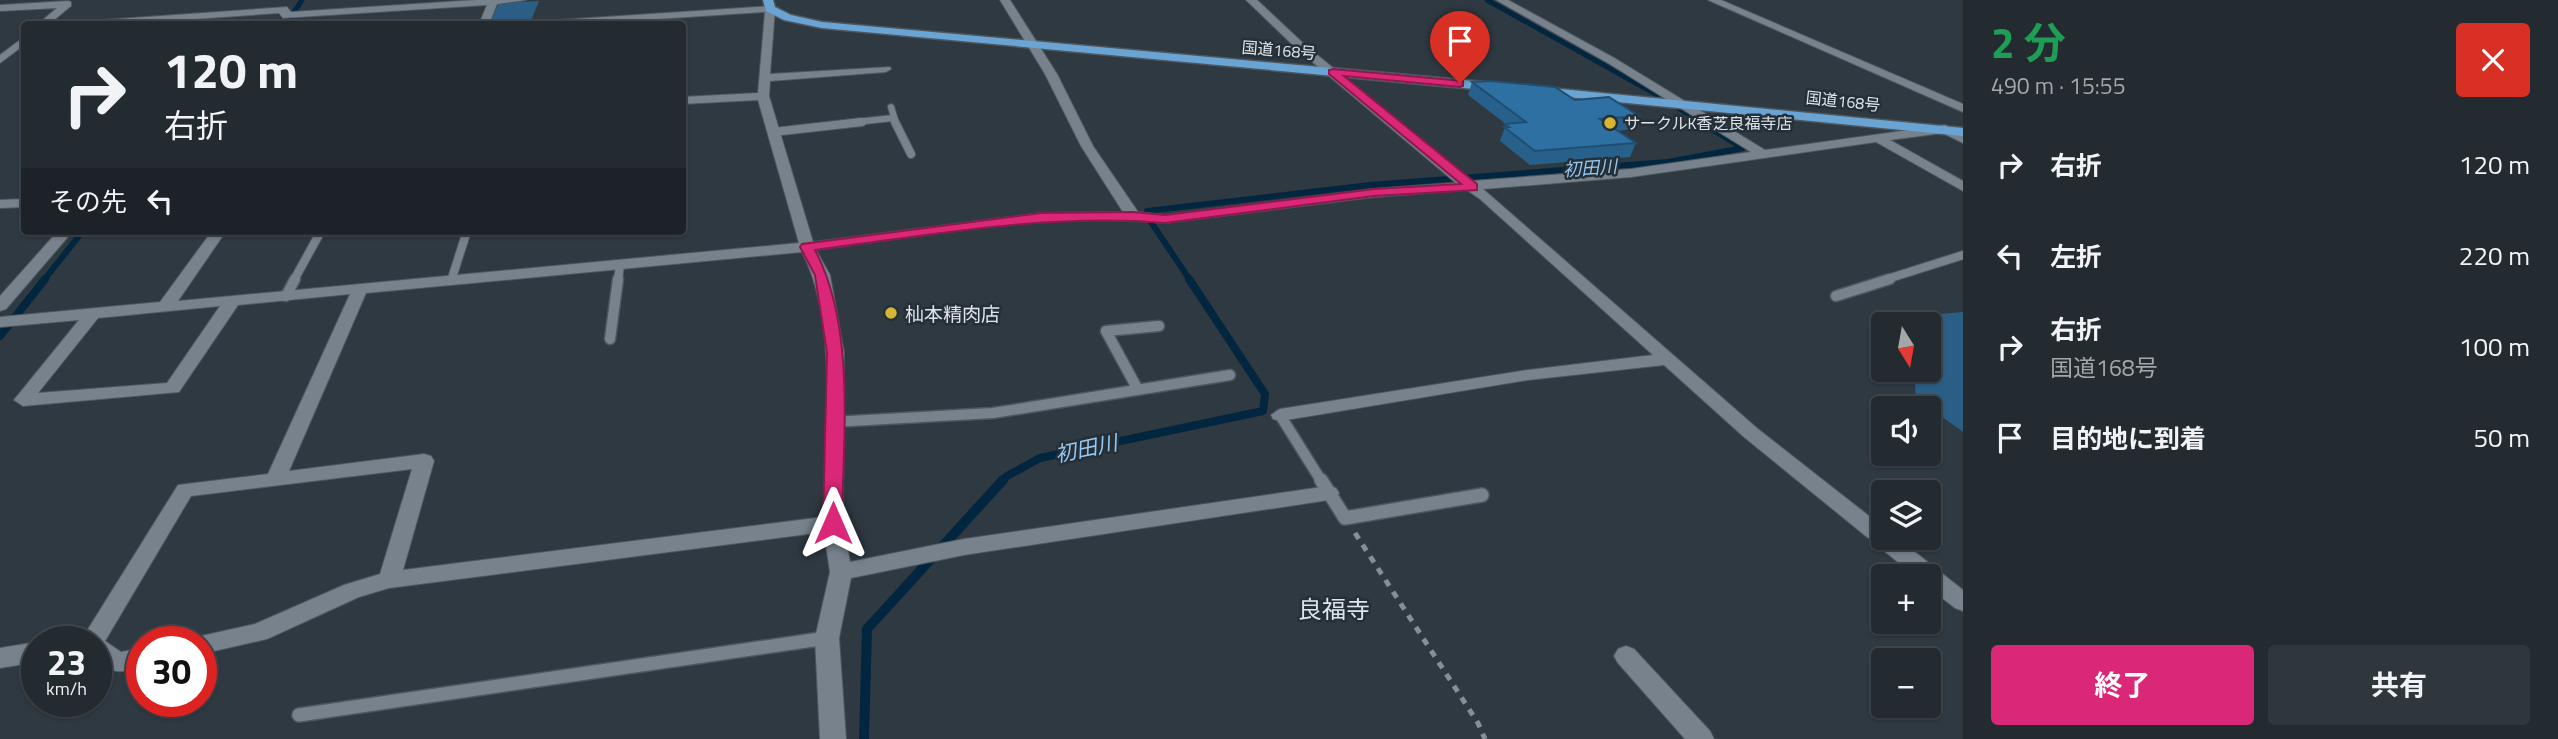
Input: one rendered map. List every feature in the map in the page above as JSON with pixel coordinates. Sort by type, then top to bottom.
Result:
[{"type":"highway","name":"国道168号","points":[[769,5],[788,18],[822,25],[1678,103],[1963,132]]},
{"type":"street","points":[[278,21],[295,0]]},
{"type":"street","points":[[334,21],[352,0]]},
{"type":"street","points":[[142,21],[521,0]]},
{"type":"street","points":[[1005,0],[1051,74],[1087,146],[1133,216]]},
{"type":"street","points":[[1251,0],[1751,433],[1963,602]]},
{"type":"street","points":[[1502,0],[1612,61],[1762,154]]},
{"type":"street","points":[[1713,0],[1963,108]]},
{"type":"street","points":[[486,21],[496,1]]},
{"type":"street","points":[[0,8],[70,2]]},
{"type":"street","points":[[47,21],[70,2]]},
{"type":"street","points":[[659,21],[769,5],[763,96],[807,247],[822,275],[835,353],[832,422],[833,523],[841,572],[827,638],[833,739]]},
{"type":"street","points":[[0,60],[21,42]]},
{"type":"street","points":[[764,78],[886,69]]},
{"type":"street","points":[[686,101],[763,96]]},
{"type":"street","points":[[0,322],[807,247],[1041,217],[1133,216],[1165,219],[1464,182],[1631,173],[1945,129],[1963,139]]},
{"type":"street","points":[[1877,138],[1963,187]]},
{"type":"street","points":[[0,306],[62,235]]},
{"type":"street","points":[[165,307],[216,235]]},
{"type":"street","points":[[275,480],[360,289]]},
{"type":"street","points":[[93,313],[23,400],[173,387],[232,301]]},
{"type":"street","points":[[1280,415],[1528,375],[1667,359]]},
{"type":"street","points":[[102,626],[185,490],[424,461],[389,580]]},
{"type":"street","points":[[841,572],[964,547],[1329,493]]},
{"type":"street","points":[[217,641],[259,632],[352,591],[389,580],[833,523]]},
{"type":"street","points":[[0,658],[21,655]]},
{"type":"street","points":[[1626,656],[1701,739]]},
{"type":"lane","points":[[891,107],[893,118],[911,154]]},
{"type":"lane","points":[[773,132],[893,118]]},
{"type":"lane","points":[[0,204],[21,203]]},
{"type":"lane","points":[[286,296],[319,235]]},
{"type":"lane","points":[[452,278],[466,235]]},
{"type":"lane","points":[[1836,296],[1963,255]]},
{"type":"lane","points":[[610,339],[620,265]]},
{"type":"lane","points":[[1137,388],[1106,331],[1159,326]]},
{"type":"lane","points":[[832,422],[993,413],[1230,375]]},
{"type":"lane","points":[[1280,415],[1345,518],[1482,495]]},
{"type":"lane","points":[[299,715],[827,638]]},
{"type":"path","points":[[1345,518],[1478,723],[1485,739]]},
{"type":"shaded area","points":[[539,1],[531,21],[490,21],[499,3]]},
{"type":"shaded area","points":[[1963,312],[1963,432],[1941,416],[1941,396],[1916,396],[1915,382],[1941,382],[1941,314]]},
{"type":"building","points":[[1491,81],[1555,87],[1575,100],[1609,97],[1639,116],[1600,119],[1636,143],[1535,151],[1504,127],[1509,127],[1505,124],[1526,122],[1472,82]]},
{"type":"waterway","points":[[288,21],[302,0]]},
{"type":"waterway","name":"初田川","points":[[1487,0],[1659,96]]},
{"type":"waterway","name":"初田川","points":[[1675,106],[1703,123]]},
{"type":"waterway","name":"初田川","points":[[1147,211],[1370,185],[1668,162],[1743,148],[1700,122]]},
{"type":"waterway","name":"初田川","points":[[1151,222],[1190,280]]},
{"type":"waterway","points":[[44,280],[80,235]]},
{"type":"waterway","points":[[0,336],[45,279]]},
{"type":"waterway","name":"初田川","points":[[1002,482],[1007,476],[1040,458],[1263,411],[1265,394],[1189,279]]},
{"type":"waterway","name":"初田川","points":[[864,739],[867,629],[1003,480]]},
{"type":"place","name":"サークルK香芝良福寺店","points":[[1610,123]]},
{"type":"place","name":"杣本精肉店","points":[[891,313]]},
{"type":"district","name":"良福寺","points":[[1334,609]]},
{"type":"route","points":[[833,523],[832,422],[835,353],[822,275],[807,247],[1041,217],[1133,216],[1165,219],[1374,193],[1472,187],[1333,72],[1460,83]]}]
